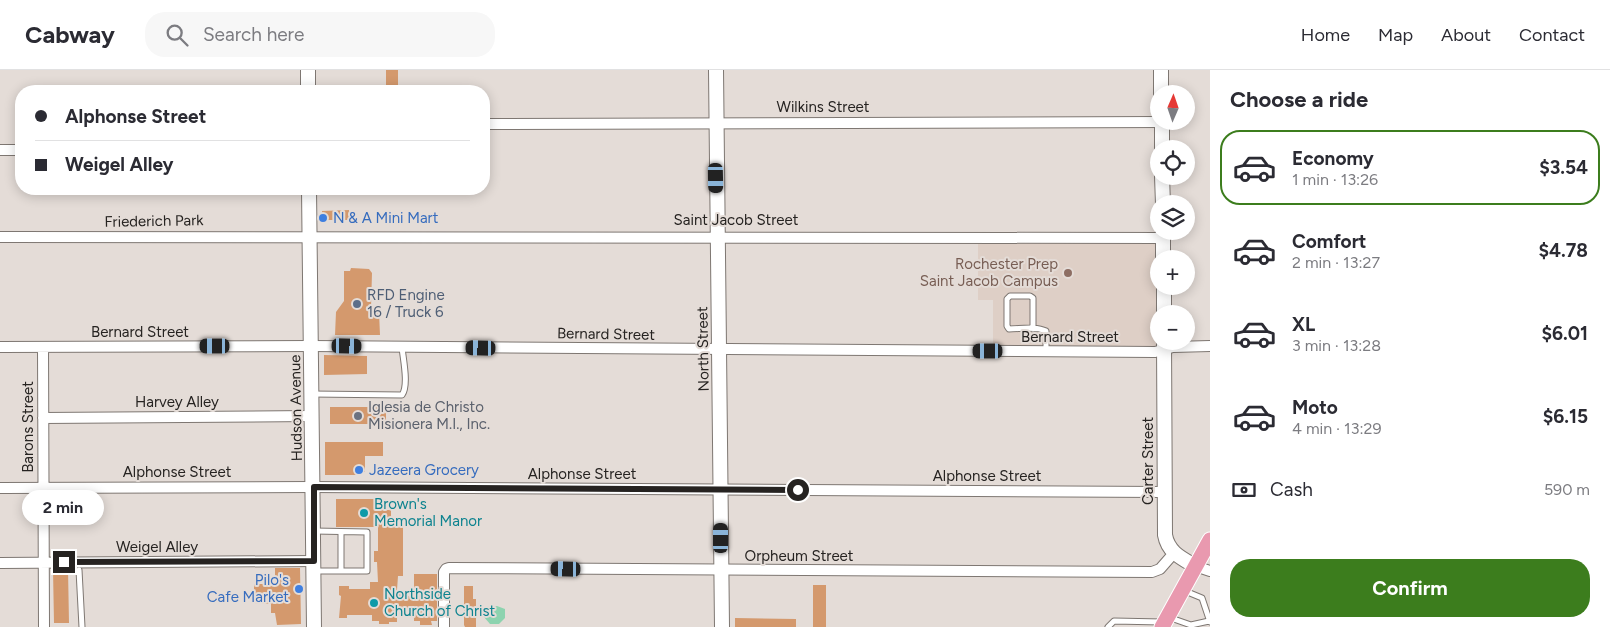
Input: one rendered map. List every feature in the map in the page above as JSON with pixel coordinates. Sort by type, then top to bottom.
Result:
[{"type":"main road","points":[[308,70],[308,85]]},
{"type":"main road","name":"North Street","points":[[716,70],[722,627]]},
{"type":"main road","points":[[1161,70],[1161,85]]},
{"type":"main road","name":"Hudson Avenue","points":[[309,195],[311,416],[314,487],[314,627]]},
{"type":"main road","name":"Carter Street","points":[[1164,350],[1164,535],[1174,553]]},
{"type":"main road","points":[[1165,622],[1210,541]]},
{"type":"main road","points":[[1174,553],[1195,566]]},
{"type":"street","name":"Wilkins Street","points":[[490,124],[1150,122]]},
{"type":"street","points":[[0,150],[15,150]]},
{"type":"street","name":"Saint Jacob Street","points":[[309,234],[1150,234]]},
{"type":"street","name":"Friederich Park","points":[[0,237],[309,234]]},
{"type":"street","name":"Bernard Street","points":[[0,347],[311,346],[1046,352],[1155,352],[1158,350]]},
{"type":"street","name":"Bernard Street","points":[[1195,346],[1210,346]]},
{"type":"street","name":"Barons Street","points":[[43,347],[44,627]]},
{"type":"street","name":"Harvey Alley","points":[[44,418],[311,416]]},
{"type":"street","name":"Alphonse Street","points":[[0,488],[314,487],[1164,492]]},
{"type":"street","name":"Orpheum Street","points":[[444,627],[444,572],[449,568],[1152,572],[1160,569],[1174,553]]},
{"type":"street","name":"Weigel Alley","points":[[0,563],[314,566]]},
{"type":"street","points":[[1195,566],[1210,571]]},
{"type":"lane","points":[[1033,329],[1033,298],[1030,296],[1010,296],[1007,299],[1007,326],[1009,329],[1033,329],[1042,329],[1046,331],[1046,352]]},
{"type":"lane","points":[[311,394],[402,395],[405,391],[405,380],[402,347]]},
{"type":"lane","points":[[314,531],[367,532],[367,571],[341,571],[314,566]]},
{"type":"lane","points":[[341,532],[341,571]]},
{"type":"lane","points":[[79,570],[82,627]]},
{"type":"lane","points":[[1108,627],[1114,621],[1165,622],[1191,626],[1210,622],[1202,598],[1182,590]]},
{"type":"shaded area","name":"Rochester Prep Saint Jacob Campus","points":[[979,240],[1153,242],[1157,246],[1157,250],[1150,250],[1150,295],[1158,295],[1158,305],[1150,305],[1150,347],[993,346],[993,300],[978,300]]},
{"type":"green space","points":[[497,606],[505,609],[505,618],[499,624],[490,624],[484,617],[484,607]]},
{"type":"building","points":[[386,70],[398,70],[398,85],[386,85]]},
{"type":"building","points":[[349,210],[349,220],[322,220],[322,211]]},
{"type":"building","name":"RFD Engine 16 / Truck 6","points":[[351,268],[369,269],[372,273],[371,307],[378,307],[380,335],[335,335],[336,312],[344,301],[344,271],[350,271]]},
{"type":"building","points":[[324,355],[367,356],[367,374],[324,375]]},
{"type":"building","name":"Iglesia de Christo Misionera M.I., Inc.","points":[[330,407],[386,407],[386,424],[330,424]]},
{"type":"building","points":[[325,442],[383,442],[383,456],[365,456],[365,472],[356,472],[356,475],[325,475]]},
{"type":"building","points":[[336,499],[386,499],[386,510],[391,510],[391,524],[403,524],[403,576],[398,576],[397,590],[414,599],[414,574],[437,574],[437,621],[431,621],[432,625],[420,625],[420,621],[414,621],[414,606],[397,616],[397,622],[389,622],[389,624],[379,624],[379,621],[372,621],[372,615],[347,615],[347,618],[339,618],[341,596],[339,595],[339,586],[349,586],[349,589],[370,589],[370,582],[378,582],[377,562],[374,562],[374,551],[378,551],[378,527],[336,527]]},
{"type":"building","points":[[275,568],[300,568],[301,624],[277,625],[275,613],[271,613],[271,604],[254,603],[254,584],[275,584]]},
{"type":"building","points":[[68,569],[69,623],[54,623],[53,570]]},
{"type":"building","points":[[813,585],[826,585],[826,627],[813,627]]},
{"type":"building","points":[[464,586],[473,586],[473,599],[476,599],[476,627],[465,627],[464,625]]},
{"type":"building","points":[[735,618],[796,619],[796,627],[735,627]]},
{"type":"place","name":"N & A Mini Mart","points":[[323,218]]},
{"type":"place","name":"Rochester Prep Saint Jacob Campus","points":[[1068,273]]},
{"type":"place","name":"RFD Engine 16 / Truck 6","points":[[357,304]]},
{"type":"place","name":"Iglesia de Christo Misionera M.I., Inc.","points":[[358,416]]},
{"type":"place","name":"Jazeera Grocery","points":[[359,470]]},
{"type":"place","name":"Brown's Memorial Manor","points":[[364,513]]},
{"type":"place","name":"Pilo's Cafe Market","points":[[299,589]]},
{"type":"place","name":"Northside Church of Christ","points":[[374,603]]},
{"type":"route","points":[[64,562],[314,561],[314,487],[798,490]]}]
